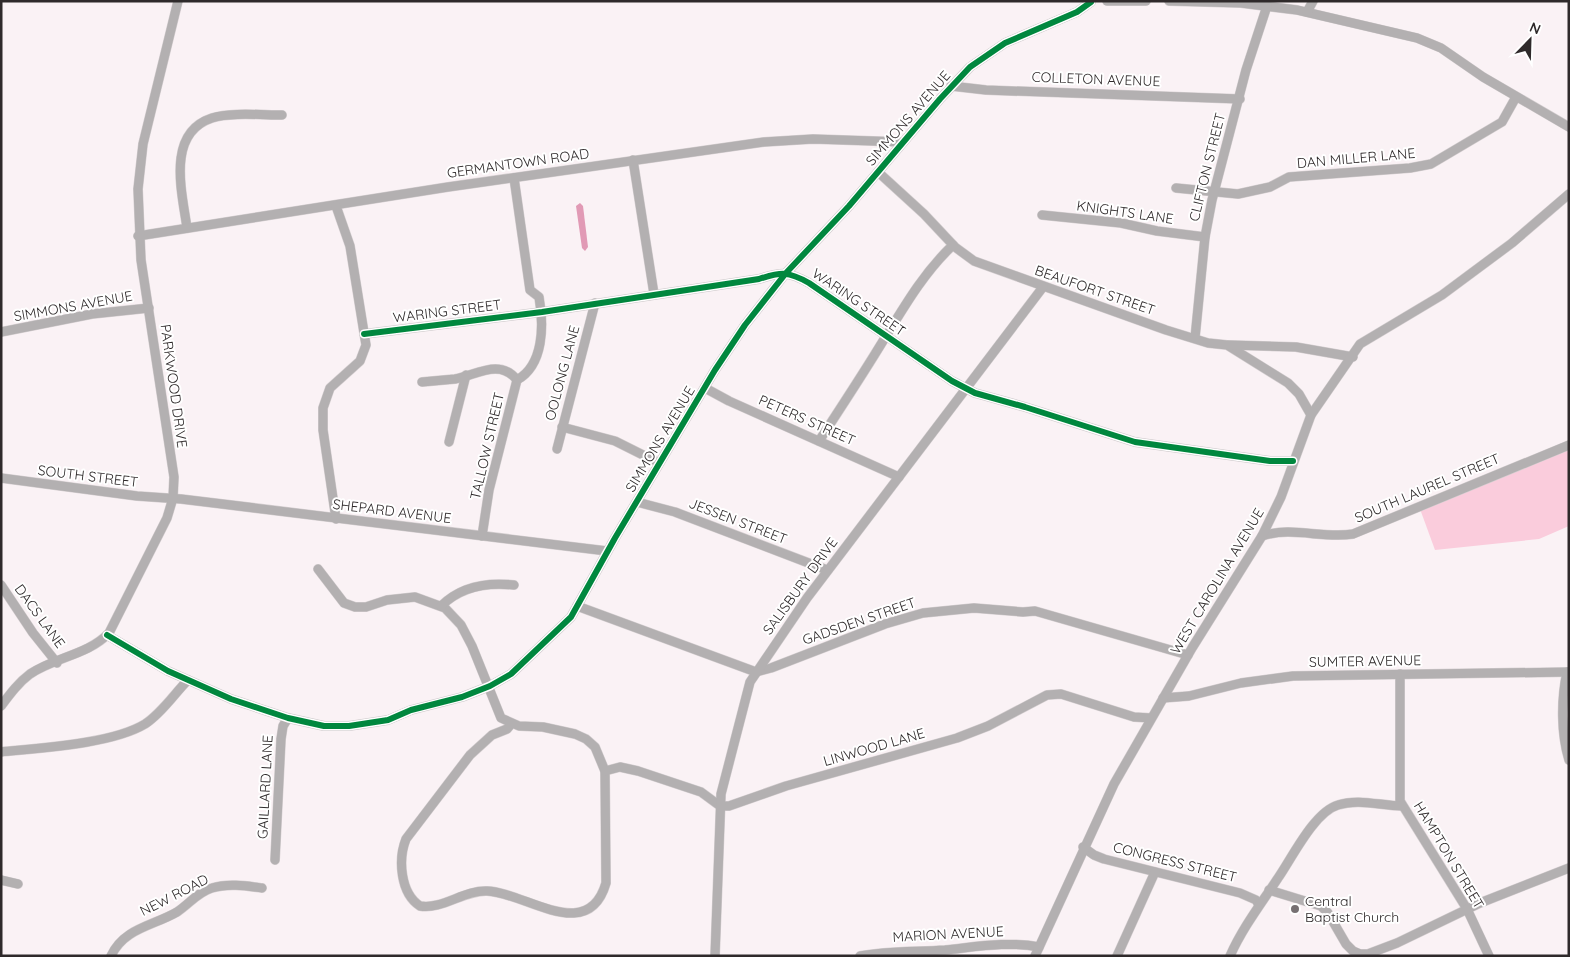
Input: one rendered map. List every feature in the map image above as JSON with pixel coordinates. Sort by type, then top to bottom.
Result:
[{"type":"street","name":"PARKWOOD DRIVE","points":[[1,706],[14,688],[30,674],[94,645],[107,635],[115,625],[167,518],[174,478],[138,236],[138,189],[141,152],[178,1]]},
{"type":"street","points":[[1084,1],[1097,1]]},
{"type":"street","points":[[1107,1],[1146,1]]},
{"type":"street","points":[[1169,1],[1241,3],[1307,12],[1429,42],[1464,61],[1483,77],[1569,128]]},
{"type":"street","points":[[1307,12],[1313,1]]},
{"type":"street","name":"SIMMONS AVENUE","points":[[107,635],[168,671],[232,699],[288,718],[324,726],[362,725],[388,720],[411,710],[449,701],[490,686],[522,666],[568,621],[659,463],[705,388],[745,325],[786,273],[878,172],[951,86],[987,54],[1042,25],[1076,12],[1091,2]]},
{"type":"street","name":"CLIFTON STREET","points":[[1195,338],[1204,237],[1214,191],[1267,6]]},
{"type":"street","name":"COLLETON AVENUE","points":[[951,86],[986,90],[1240,99]]},
{"type":"street","name":"DAN MILLER LANE","points":[[1176,188],[1238,194],[1270,187],[1289,177],[1410,168],[1431,164],[1502,122],[1516,97]]},
{"type":"street","points":[[187,228],[181,156],[185,140],[192,131],[211,118],[222,116],[282,115]]},
{"type":"street","name":"GERMANTOWN ROAD","points":[[138,236],[633,160],[781,140],[903,142]]},
{"type":"street","points":[[633,160],[654,294]]},
{"type":"street","name":"BEAUFORT STREET","points":[[878,172],[924,214],[953,245],[981,265],[1195,338],[1227,345],[1288,383],[1299,394],[1311,415]]},
{"type":"street","points":[[514,178],[530,290],[539,298],[542,312]]},
{"type":"street","name":"WEST CAROLINA AVENUE","points":[[1035,956],[1083,847],[1114,784],[1150,718],[1262,536],[1281,497],[1311,415],[1353,357],[1360,344],[1449,290],[1512,243],[1569,194]]},
{"type":"street","points":[[336,206],[350,246],[364,334],[364,355],[330,388],[323,408],[323,430],[336,519]]},
{"type":"street","name":"KNIGHTS LANE","points":[[1042,215],[1121,223],[1157,231],[1204,237]]},
{"type":"street","points":[[819,440],[837,417],[886,335],[922,280],[953,245]]},
{"type":"street","name":"WARING STREET","points":[[364,334],[542,312],[786,273],[809,283],[965,388],[1135,442],[1270,461],[1293,461]]},
{"type":"street","name":"SALISBURY DRIVE","points":[[716,956],[720,806],[729,757],[747,689],[756,672],[827,570],[1043,287]]},
{"type":"street","name":"OOLONG LANE","points":[[556,449],[594,303]]},
{"type":"street","name":"SIMMONS AVENUE","points":[[1,332],[92,314],[149,308]]},
{"type":"street","name":"TALLOW STREET","points":[[482,536],[491,482],[517,380],[528,374],[536,362],[540,347],[542,312]]},
{"type":"street","points":[[1227,345],[1296,347],[1353,357]]},
{"type":"street","points":[[422,382],[456,378],[481,369],[493,369],[512,373],[517,380]]},
{"type":"street","points":[[449,442],[466,375]]},
{"type":"street","name":"PETERS STREET","points":[[705,388],[728,401],[899,477]]},
{"type":"street","points":[[562,427],[615,441],[659,463]]},
{"type":"street","name":"SOUTH LAUREL STREET","points":[[1262,536],[1281,532],[1328,537],[1353,534],[1569,445]]},
{"type":"street","name":"SOUTH STREET","points":[[1,478],[137,496],[172,498]]},
{"type":"street","name":"SHEPARD AVENUE","points":[[172,498],[608,551]]},
{"type":"street","name":"JESSEN STREET","points":[[638,502],[675,512],[827,570]]},
{"type":"street","points":[[318,569],[344,603],[356,607],[366,607],[387,600],[415,597],[441,606],[461,625],[490,686],[499,715],[512,724],[542,727],[580,736],[595,747],[605,771],[606,883],[602,895],[594,904],[577,913],[565,914],[536,903],[486,891],[472,892],[431,907],[420,906],[408,893],[402,873],[401,852],[406,840],[470,755],[492,735],[507,730],[512,724]]},
{"type":"street","points":[[441,606],[459,591],[493,583],[514,585]]},
{"type":"street","name":"DACS LANE","points":[[1,585],[33,633],[57,662]]},
{"type":"street","points":[[577,606],[756,672]]},
{"type":"street","name":"GADSDEN STREET","points":[[756,672],[885,624],[923,613],[969,608],[1035,611],[1188,655]]},
{"type":"street","points":[[1568,672],[1563,716],[1565,746],[1569,760]]},
{"type":"street","name":"SUMTER AVENUE","points":[[1163,698],[1189,696],[1241,684],[1294,676],[1568,672]]},
{"type":"street","name":"HAMPTON STREET","points":[[1400,674],[1399,795],[1402,806],[1467,909],[1489,956]]},
{"type":"street","points":[[1,752],[94,740],[128,731],[151,719],[188,680]]},
{"type":"street","name":"LINWOOD LANE","points":[[720,806],[729,806],[786,786],[957,738],[988,726],[1047,695],[1061,694],[1134,717],[1150,718]]},
{"type":"street","name":"GAILLARD LANE","points":[[275,860],[281,739],[283,726],[288,718]]},
{"type":"street","points":[[605,771],[620,767],[638,771],[708,795],[720,806]]},
{"type":"street","points":[[1230,956],[1244,927],[1303,839],[1326,811],[1336,805],[1353,802],[1402,806]]},
{"type":"street","name":"CONGRESS STREET","points":[[1083,847],[1098,857],[1240,893],[1256,900],[1259,905]]},
{"type":"street","points":[[1269,890],[1321,906],[1328,912],[1346,944],[1360,954],[1368,954],[1397,943],[1467,909],[1569,868]]},
{"type":"street","points":[[1116,956],[1155,872]]},
{"type":"street","points":[[1,880],[18,884]]},
{"type":"street","name":"NEW ROAD","points":[[111,956],[122,940],[132,932],[178,911],[204,891],[215,887],[244,886],[262,888]]},
{"type":"street","name":"MARION AVENUE","points":[[860,956],[882,952],[913,952],[1017,944],[1039,947]]},
{"type":"shaded area","points":[[580,203],[583,206],[588,247],[585,251],[582,248],[576,206]]},
{"type":"shaded area","points":[[1569,449],[1569,526],[1539,539],[1435,550],[1420,509]]},
{"type":"cycle path","points":[[107,635],[168,671],[231,699],[288,718],[324,726],[349,726],[388,720],[411,710],[462,697],[490,686],[511,674],[571,617],[615,538],[715,370],[745,325],[786,273],[849,206],[940,99],[970,67],[1005,43],[1077,12],[1091,2]]},
{"type":"cycle path","points":[[364,334],[542,312],[784,274],[795,276],[809,283],[952,381],[975,393],[1135,442],[1270,461],[1293,461]]},
{"type":"place","name":"Central Baptist Church","points":[[1295,909]]}]
